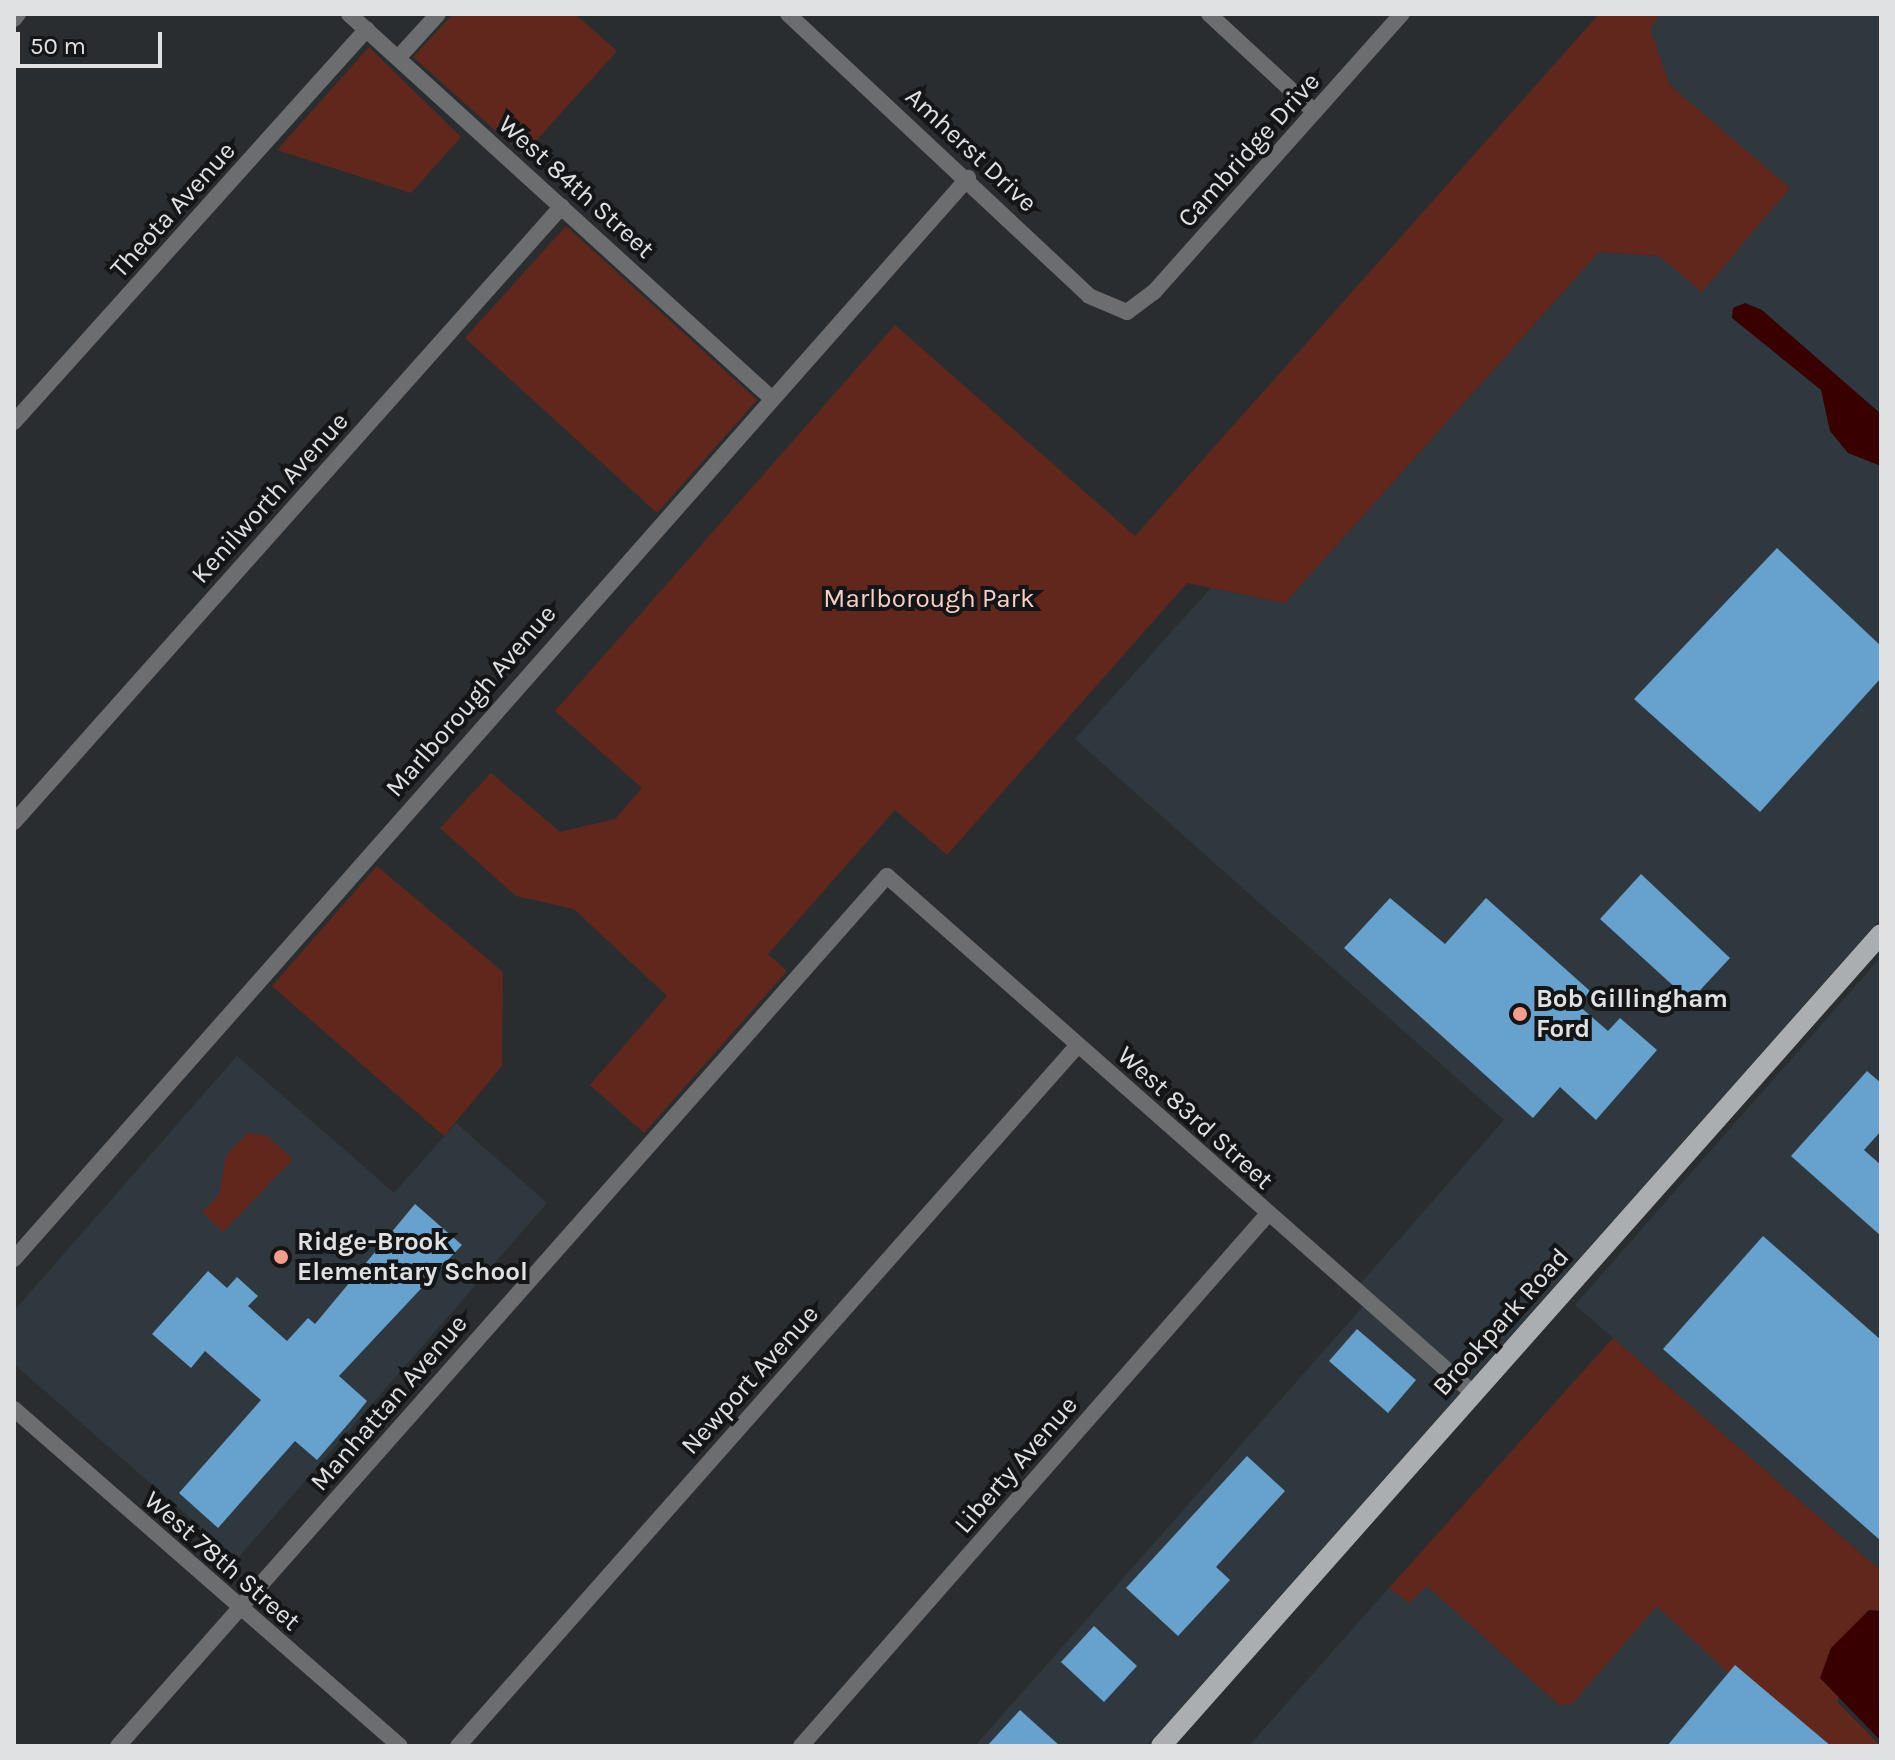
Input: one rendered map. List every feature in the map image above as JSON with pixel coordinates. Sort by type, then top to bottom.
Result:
[{"type":"main road","name":"Brookpark Road","points":[[1161,1746],[1881,934]]},
{"type":"street","points":[[14,19],[18,14]]},
{"type":"street","name":"West 84th Street","points":[[349,14],[770,397]]},
{"type":"street","points":[[398,58],[438,14]]},
{"type":"street","name":"Amherst Drive","points":[[788,14],[968,178],[1089,296],[1127,312]]},
{"type":"street","points":[[1209,14],[1315,112]]},
{"type":"street","name":"Cambridge Drive","points":[[1127,312],[1154,292],[1402,14]]},
{"type":"street","name":"Theota Avenue","points":[[14,422],[367,29]]},
{"type":"street","name":"Marlborough Avenue","points":[[14,1259],[770,397],[968,178]]},
{"type":"street","name":"Kenilworth Avenue","points":[[14,822],[562,206]]},
{"type":"street","name":"West 83rd Street","points":[[887,876],[1267,1215],[1473,1393]]},
{"type":"street","name":"Manhattan Avenue","points":[[118,1746],[887,876]]},
{"type":"street","name":"Newport Avenue","points":[[458,1746],[1078,1045]]},
{"type":"street","name":"Liberty Avenue","points":[[801,1746],[1267,1215]]},
{"type":"street","name":"West 78th Street","points":[[14,1409],[400,1746]]},
{"type":"shaded area","points":[[1661,14],[1881,14],[1881,918],[1147,1746],[975,1746],[1367,1302],[1354,1291],[1504,1120],[1075,739],[1211,588],[1285,603],[1599,252],[1659,256],[1777,202],[1790,189],[1669,84],[1649,27]]},
{"type":"shaded area","points":[[1745,303],[1762,310],[1881,414],[1881,466],[1848,453],[1830,431],[1821,390],[1732,318],[1733,308]]},
{"type":"shaded area","points":[[1881,957],[1881,1571],[1575,1305]]},
{"type":"shaded area","name":"Ridge-Brook Elementary School","points":[[237,1056],[394,1193],[456,1123],[547,1203],[237,1559],[14,1364],[14,1311]]},
{"type":"shaded area","points":[[1426,1585],[1559,1705],[1572,1703],[1656,1605],[1819,1746],[1249,1746],[1389,1588],[1409,1603]]},
{"type":"shaded area","points":[[1869,1610],[1881,1611],[1881,1741],[1820,1678],[1831,1648]]},
{"type":"green space","points":[[453,14],[575,14],[617,51],[523,155],[413,57]]},
{"type":"green space","name":"Marlborough Park","points":[[1599,14],[1661,14],[1650,28],[1669,84],[1790,188],[1702,292],[1659,256],[1599,252],[1285,603],[1187,583],[947,855],[895,810],[768,954],[787,971],[644,1133],[590,1085],[667,996],[574,909],[516,896],[440,828],[491,773],[560,832],[615,819],[642,788],[555,711],[895,325],[1135,536]]},
{"type":"green space","points":[[369,47],[461,137],[411,193],[277,150]]},
{"type":"green space","points":[[566,226],[757,400],[657,513],[465,338]]},
{"type":"green space","points":[[377,866],[503,972],[502,1066],[444,1136],[272,986]]},
{"type":"green space","points":[[248,1133],[268,1136],[293,1159],[223,1232],[202,1212],[219,1195],[226,1155]]},
{"type":"green space","points":[[1613,1338],[1881,1571],[1881,1611],[1869,1610],[1837,1702],[1881,1746],[1825,1746],[1735,1666],[1728,1673],[1657,1606],[1572,1704],[1559,1705],[1427,1586],[1409,1603],[1389,1588]]},
{"type":"building","points":[[1777,548],[1881,646],[1881,678],[1760,812],[1634,699]]},
{"type":"building","points":[[1641,874],[1730,958],[1690,1001],[1600,919]]},
{"type":"building","points":[[1390,898],[1445,944],[1486,898],[1590,991],[1578,1005],[1608,1031],[1620,1018],[1657,1050],[1596,1120],[1560,1087],[1533,1118],[1344,948]]},
{"type":"building","points":[[1867,1071],[1881,1083],[1881,1131],[1864,1150],[1881,1165],[1881,1236],[1791,1156]]},
{"type":"building","name":"Ridge-Brook Elementary School","points":[[415,1204],[462,1245],[339,1376],[367,1401],[355,1416],[317,1460],[295,1441],[218,1528],[179,1493],[261,1400],[205,1351],[191,1368],[152,1334],[208,1271],[227,1288],[237,1277],[258,1296],[248,1306],[287,1341],[308,1318],[315,1324]]},
{"type":"building","points":[[1763,1236],[1881,1340],[1881,1541],[1663,1349]]},
{"type":"building","points":[[1357,1329],[1416,1380],[1388,1413],[1329,1361]]},
{"type":"building","points":[[1247,1456],[1285,1491],[1216,1567],[1230,1580],[1178,1636],[1126,1588]]},
{"type":"building","points":[[1094,1626],[1137,1666],[1104,1702],[1061,1662]]},
{"type":"building","points":[[1735,1665],[1831,1746],[1667,1746]]},
{"type":"building","points":[[1020,1710],[1060,1746],[987,1746]]},
{"type":"place","name":"Bob Gillingham Ford","points":[[1520,1014]]},
{"type":"place","name":"Ridge-Brook Elementary School","points":[[281,1257]]}]
